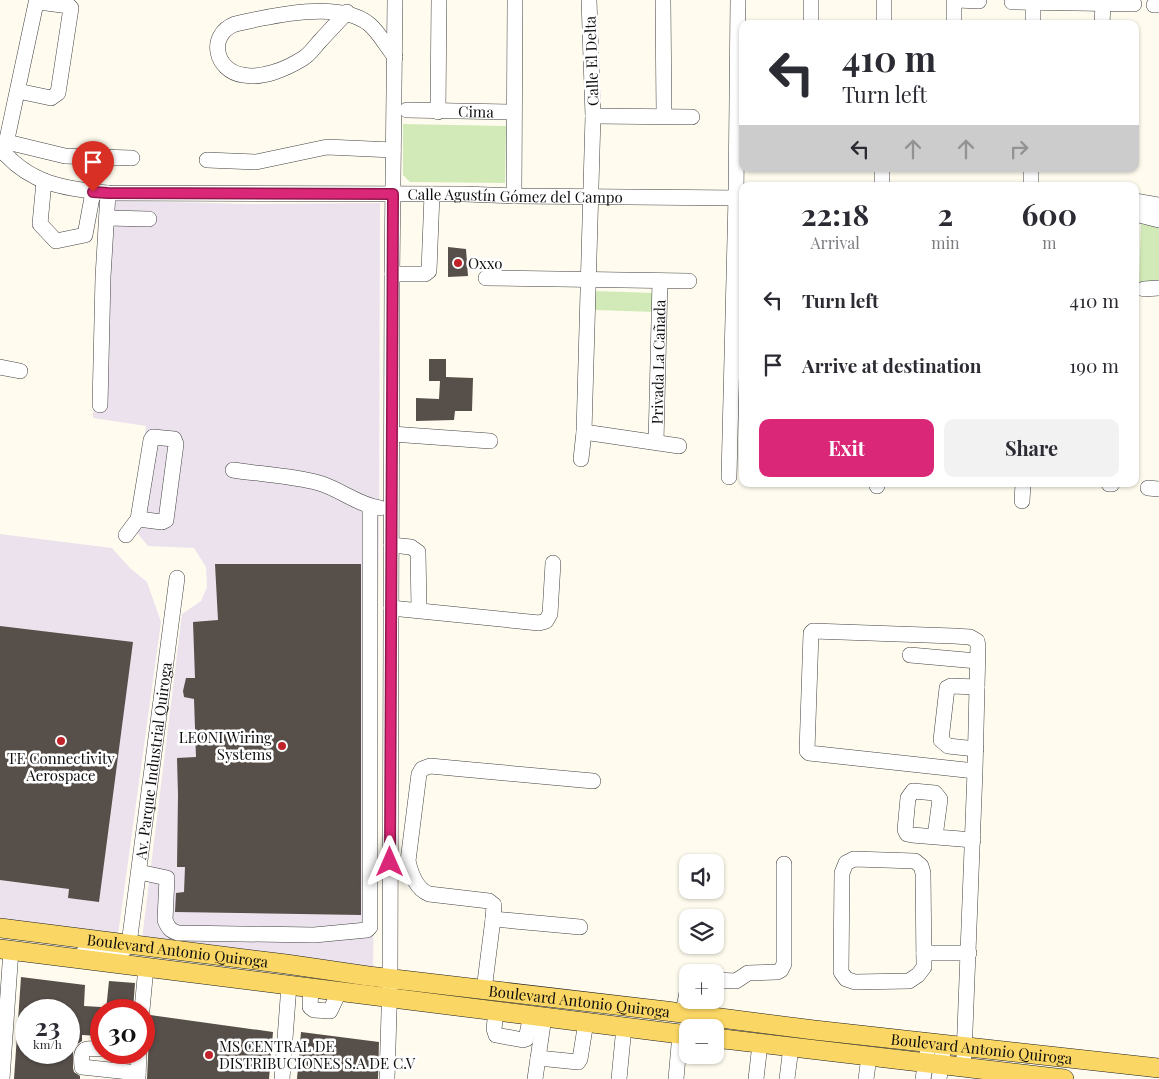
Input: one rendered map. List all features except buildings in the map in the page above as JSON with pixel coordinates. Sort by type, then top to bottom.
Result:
[{"type":"main road","name":"Boulevard Antonio Quiroga","points":[[0,928],[390,979],[1159,1068]]},
{"type":"main road","name":"Boulevard Antonio Quiroga","points":[[5,949],[679,1033]]},
{"type":"main road","name":"Boulevard Antonio Quiroga","points":[[724,1039],[869,1057],[932,1072],[972,1072],[1064,1079]]},
{"type":"street","points":[[387,1079],[390,979],[392,274],[395,0]]},
{"type":"street","name":"Cima","points":[[439,0],[438,112],[513,112],[515,0]]},
{"type":"street","name":"Calle El Delta","points":[[589,0],[593,116],[692,117]]},
{"type":"street","points":[[663,0],[664,116]]},
{"type":"street","points":[[738,0],[739,59]]},
{"type":"street","points":[[810,20],[811,0]]},
{"type":"street","points":[[884,0],[884,20]]},
{"type":"street","points":[[954,20],[956,0],[979,1]]},
{"type":"street","points":[[18,91],[51,98],[58,93],[71,8],[69,6],[40,2],[36,4],[4,148],[65,156],[132,158]]},
{"type":"street","points":[[1012,2],[1134,4]]},
{"type":"street","points":[[1033,3],[1033,20]]},
{"type":"street","points":[[1102,20],[1103,4]]},
{"type":"street","points":[[348,12],[305,58],[287,68],[244,76],[233,72],[223,64],[217,50],[220,37],[226,28],[235,24],[300,11],[348,12],[369,24],[394,57]]},
{"type":"street","points":[[407,110],[438,112]]},
{"type":"street","points":[[513,112],[514,196]]},
{"type":"street","points":[[581,459],[584,432],[593,116]]},
{"type":"street","name":"Calle Agustín Gómez del Campo","points":[[4,148],[19,168],[36,178],[60,186],[100,192],[739,198]]},
{"type":"street","points":[[207,160],[256,162],[327,148],[393,150]]},
{"type":"street","points":[[44,181],[40,224],[56,241],[85,235],[100,192]]},
{"type":"street","points":[[100,192],[107,218],[103,277],[100,405]]},
{"type":"street","points":[[392,274],[425,274],[429,271],[432,194]]},
{"type":"street","points":[[729,477],[736,451],[739,198]]},
{"type":"street","points":[[1139,202],[1159,205]]},
{"type":"street","points":[[1139,215],[1159,220]]},
{"type":"street","points":[[107,218],[150,219]]},
{"type":"street","name":"Privada La Cañada","points":[[486,278],[689,281]]},
{"type":"street","name":"Privada La Cañada","points":[[656,442],[660,281]]},
{"type":"street","points":[[0,367],[20,370]]},
{"type":"street","name":"Privada La Cañada","points":[[584,432],[679,446]]},
{"type":"street","points":[[392,434],[490,441]]},
{"type":"street","points":[[126,535],[138,519],[151,440],[156,436],[174,439],[176,444],[166,520],[162,522],[138,519]]},
{"type":"street","points":[[233,470],[316,482],[334,488],[370,507],[391,510]]},
{"type":"street","points":[[1022,501],[1023,487]]},
{"type":"street","points":[[139,872],[167,878],[165,920],[167,926],[172,931],[178,933],[314,935],[367,930],[370,927],[370,507]]},
{"type":"street","points":[[391,545],[411,547],[418,552],[419,609]]},
{"type":"street","points":[[391,608],[419,609],[539,622],[546,621],[550,614],[553,563]]},
{"type":"street","name":"Av. Parque Industrial Quiroga","points":[[129,944],[177,578]]},
{"type":"street","points":[[972,1072],[965,1046],[976,749],[977,641],[970,637],[813,631],[811,633],[806,748],[809,753],[975,771]]},
{"type":"street","points":[[910,655],[977,660]]},
{"type":"street","points":[[976,749],[948,746],[941,740],[947,688],[951,686],[977,687]]},
{"type":"street","points":[[484,990],[494,906],[489,901],[422,892],[412,875],[408,861],[419,774],[422,769],[430,766],[593,781]]},
{"type":"street","points":[[936,837],[973,840]]},
{"type":"street","points":[[854,859],[915,861],[921,866],[924,873],[924,953],[924,967],[918,975],[909,981],[855,982],[846,979],[841,972],[842,873],[846,862],[854,859]]},
{"type":"street","points":[[724,980],[736,981],[748,973],[777,972],[781,970],[784,964],[784,864]]},
{"type":"street","points":[[493,919],[580,927]]},
{"type":"street","points":[[63,957],[70,954],[120,952],[129,944]]},
{"type":"street","points":[[2,1079],[5,949]]},
{"type":"street","points":[[924,953],[968,953]]},
{"type":"street","points":[[143,999],[146,967]]},
{"type":"street","points":[[282,1079],[290,985]]},
{"type":"street","points":[[683,1013],[684,1009]]},
{"type":"street","points":[[496,1011],[494,1029],[496,1035],[523,1040],[526,1039],[537,1016]]},
{"type":"street","points":[[535,1079],[538,1058],[537,1016]]},
{"type":"street","points":[[538,1058],[578,1062],[586,1022]]},
{"type":"street","points":[[619,1079],[624,1027]]},
{"type":"street","points":[[932,1072],[937,1043]]},
{"type":"street","points":[[756,1079],[760,1044]]},
{"type":"street","points":[[787,1079],[791,1047]]},
{"type":"street","points":[[90,1048],[84,1049],[82,1052],[82,1067],[138,1076]]},
{"type":"street","points":[[866,1079],[869,1057]]},
{"type":"street","points":[[676,1079],[679,1062]]},
{"type":"shaded area","points":[[100,200],[246,204],[380,203],[379,540],[373,972],[142,939],[182,614],[201,601],[207,587],[206,567],[194,548],[148,546],[134,529],[146,426],[93,418]]},
{"type":"shaded area","points":[[0,534],[112,548],[130,568],[147,582],[161,622],[118,935],[0,919]]},
{"type":"green space","points":[[403,124],[506,126],[505,183],[410,182],[403,175]]},
{"type":"green space","points":[[1141,224],[1159,227],[1159,283],[1139,285]]},
{"type":"green space","points":[[595,291],[656,293],[655,312],[595,310]]},
{"type":"place","name":"Oxxo","points":[[458,263]]},
{"type":"place","name":"TE Connectivity Aerospace","points":[[61,741]]},
{"type":"place","name":"LEONI Wiring Systems","points":[[282,746]]},
{"type":"place","name":"MS CENTRAL DE DISTRIBUCIONES S.A DE C.V","points":[[209,1055]]},
{"type":"route","points":[[93,192],[393,194],[390,862]]}]
